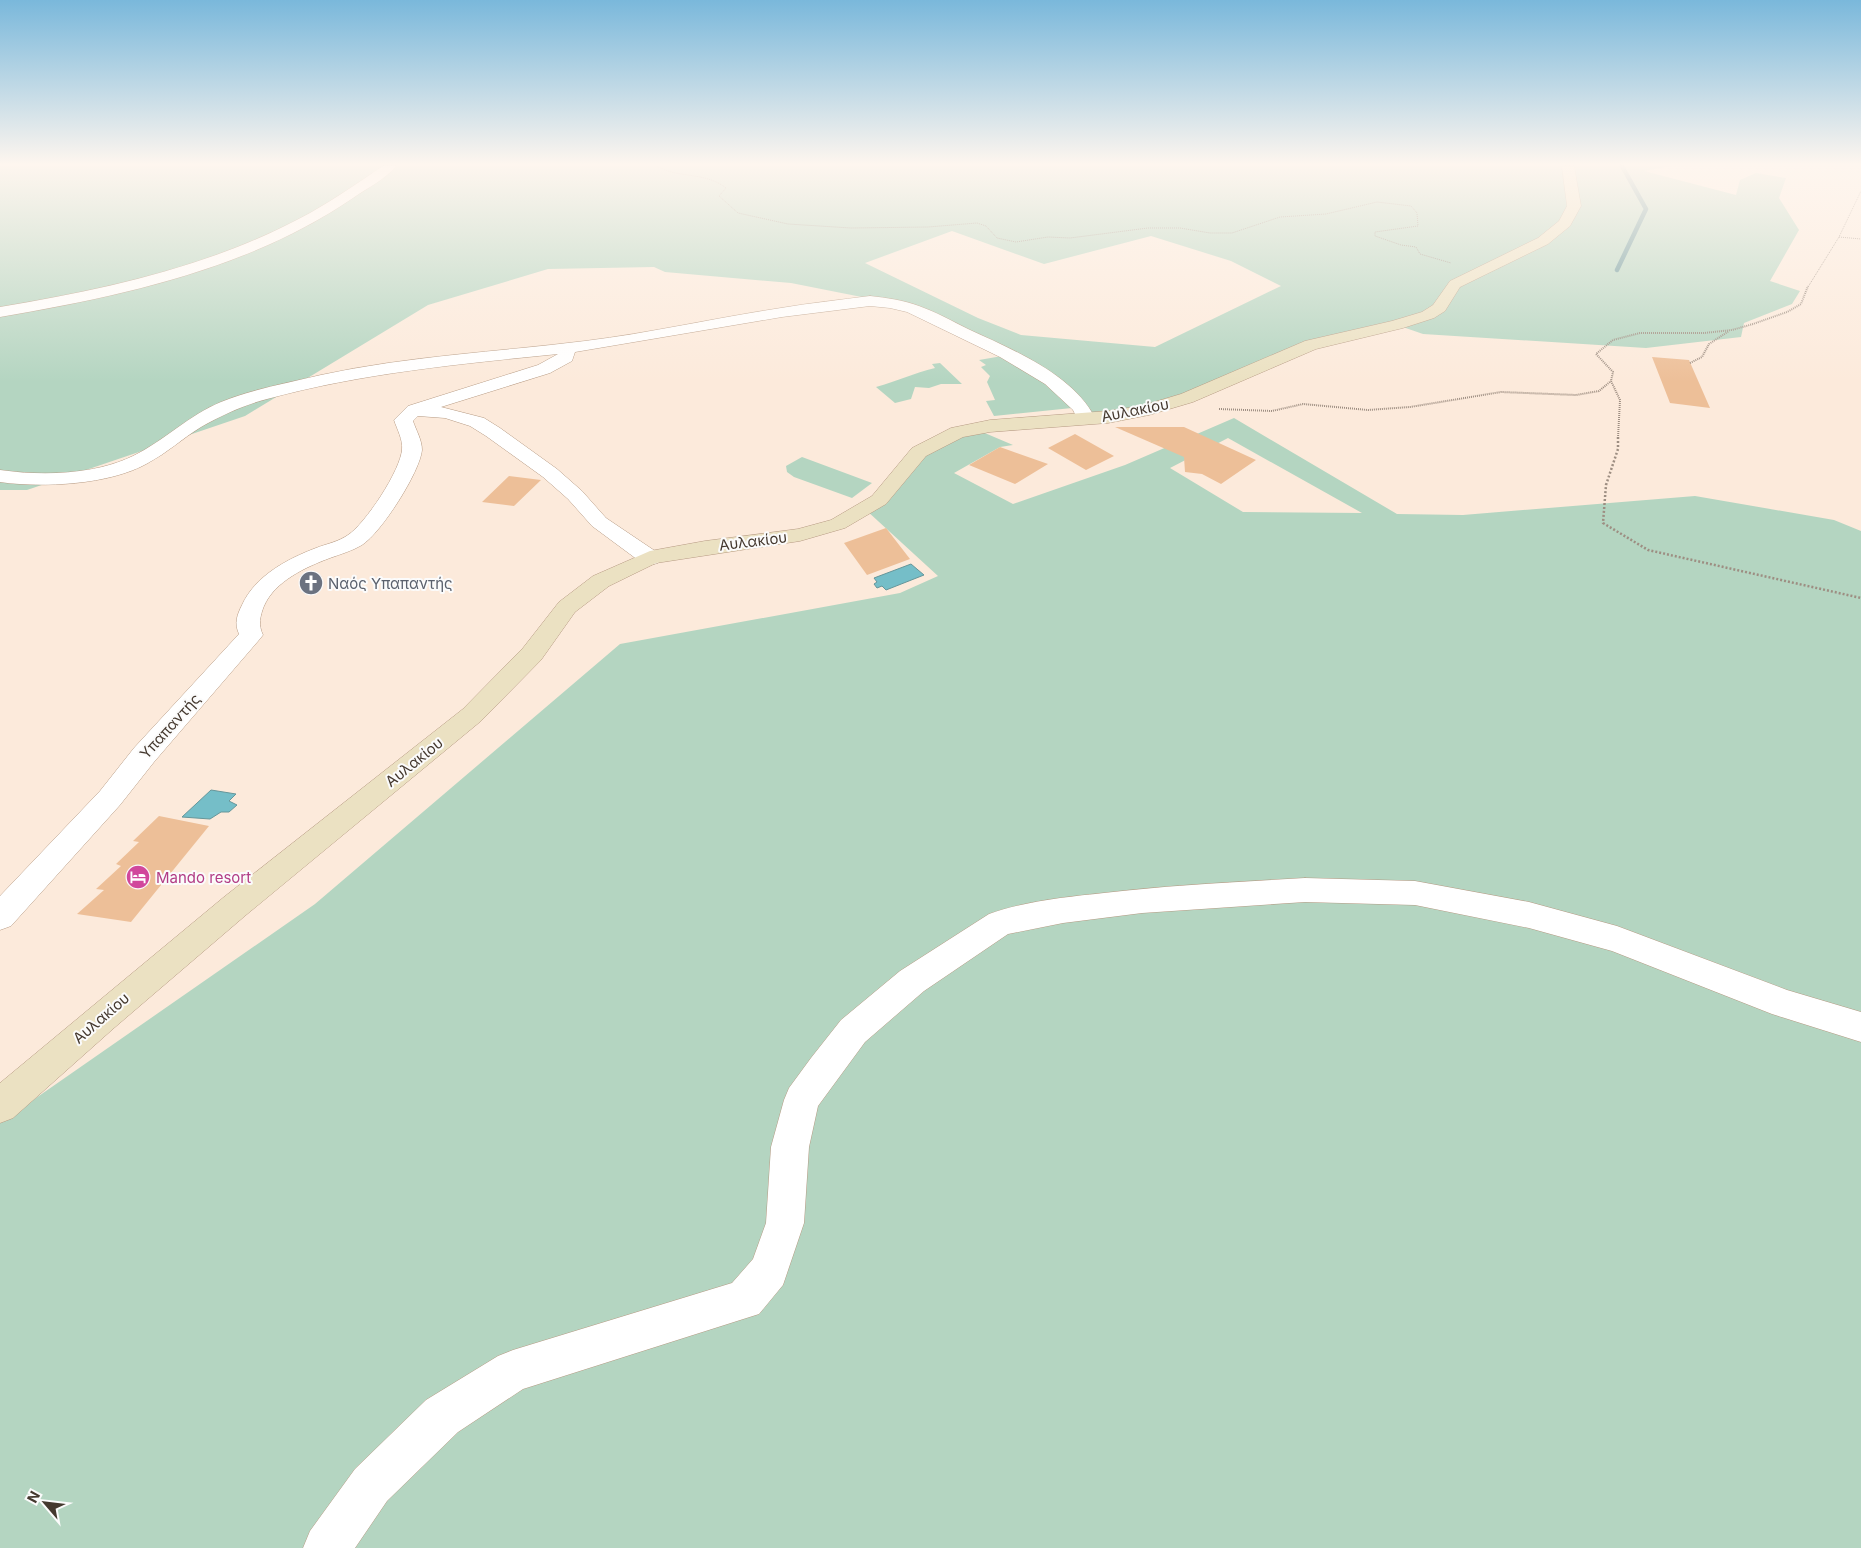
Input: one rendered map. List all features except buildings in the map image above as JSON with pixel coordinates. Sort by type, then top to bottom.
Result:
[{"type":"street","points":[[0,312],[66,301],[146,282],[236,254],[270,238]]},
{"type":"street","name":"Αυλακίου","points":[[0,1106],[234,906],[472,715],[507,682],[532,654],[567,607],[584,593],[618,571],[650,558],[820,531],[838,524],[872,505],[884,495],[898,474],[919,452],[958,432],[990,426],[1143,411],[1187,398],[1311,345],[1398,325],[1428,315],[1439,308],[1455,284],[1546,238]]},
{"type":"street","points":[[0,476],[28,480],[84,476],[116,469],[140,460],[196,423],[227,406],[260,395],[324,380],[429,362],[568,348],[653,336],[702,326],[839,304],[870,301],[891,303],[913,309],[1008,355],[1051,380],[1081,408],[1086,418]]},
{"type":"street","points":[[414,410],[544,369],[566,356],[568,348]]},
{"type":"street","points":[[414,410],[446,414],[477,422],[493,432],[550,473],[576,496],[599,522],[650,558]]},
{"type":"street","name":"Υπαπαντής","points":[[0,917],[110,798],[144,755],[251,635],[247,629],[247,619],[260,593],[272,581],[296,566],[359,538],[371,524],[403,476],[412,450],[403,420],[414,410]]},
{"type":"street","points":[[327,1548],[371,1485],[442,1416],[513,1371],[745,1300],[769,1271],[784,1223],[790,1147],[802,1100],[823,1069],[853,1031],[912,982],[1000,924],[1063,910],[1152,900],[1305,890],[1415,893],[1530,915],[1617,939],[1784,1004],[1861,1027]]},
{"type":"path","points":[[998,238],[1016,242],[1040,238]]},
{"type":"path","points":[[1381,238],[1401,245],[1416,247],[1420,254],[1481,270]]},
{"type":"path","points":[[1187,398],[1215,408],[1233,411],[1272,411],[1302,404],[1368,410],[1410,407],[1501,392],[1576,394],[1600,392],[1611,381],[1613,372],[1596,354],[1613,340],[1640,333],[1704,333],[1732,330],[1787,312],[1801,304],[1807,288],[1838,238]]},
{"type":"path","points":[[1690,363],[1702,357],[1709,344],[1732,330]]},
{"type":"path","points":[[1611,381],[1620,400],[1618,449],[1606,485],[1603,523],[1648,550],[1861,598]]},
{"type":"green space","points":[[0,238],[932,238],[865,263],[978,318],[1021,335],[1155,347],[1281,286],[1231,261],[1158,238],[1794,238],[1770,281],[1800,291],[1792,304],[1744,323],[1741,337],[1646,348],[1423,334],[1397,325],[1310,344],[1158,406],[1086,418],[1072,408],[994,416],[986,401],[995,400],[987,382],[990,376],[981,367],[986,365],[979,360],[1008,355],[892,303],[791,283],[665,272],[654,267],[548,269],[428,305],[245,416],[27,490],[0,490]]},
{"type":"green space","points":[[972,238],[1142,238],[1044,264]]},
{"type":"green space","points":[[940,363],[962,384],[941,384],[929,388],[915,387],[911,399],[895,403],[876,387],[935,368],[932,364]]},
{"type":"green space","points":[[1234,418],[1397,514],[1463,515],[1695,496],[1834,520],[1861,531],[1861,1548],[0,1548],[0,1123],[315,904],[620,644],[900,593],[938,576],[866,510],[909,462],[973,428],[1013,445],[1000,447],[954,473],[1013,504],[1125,465]],"holes":[[[1228,438],[1362,513],[1243,512],[1170,468]]]},
{"type":"green space","points":[[802,457],[872,483],[852,498],[794,477],[787,472],[786,466]]},
{"type":"water","points":[[911,564],[924,575],[886,590],[882,586],[877,588],[874,584],[877,582],[874,578]]},
{"type":"water","points":[[211,790],[236,794],[229,801],[237,805],[229,812],[221,812],[210,819],[182,817]]},
{"type":"waterway","points":[[1617,270],[1632,238]]},
{"type":"place","name":"Ναός Υπαπαντής","points":[[311,583]]},
{"type":"place","name":"Mando resort","points":[[138,877]]}]
